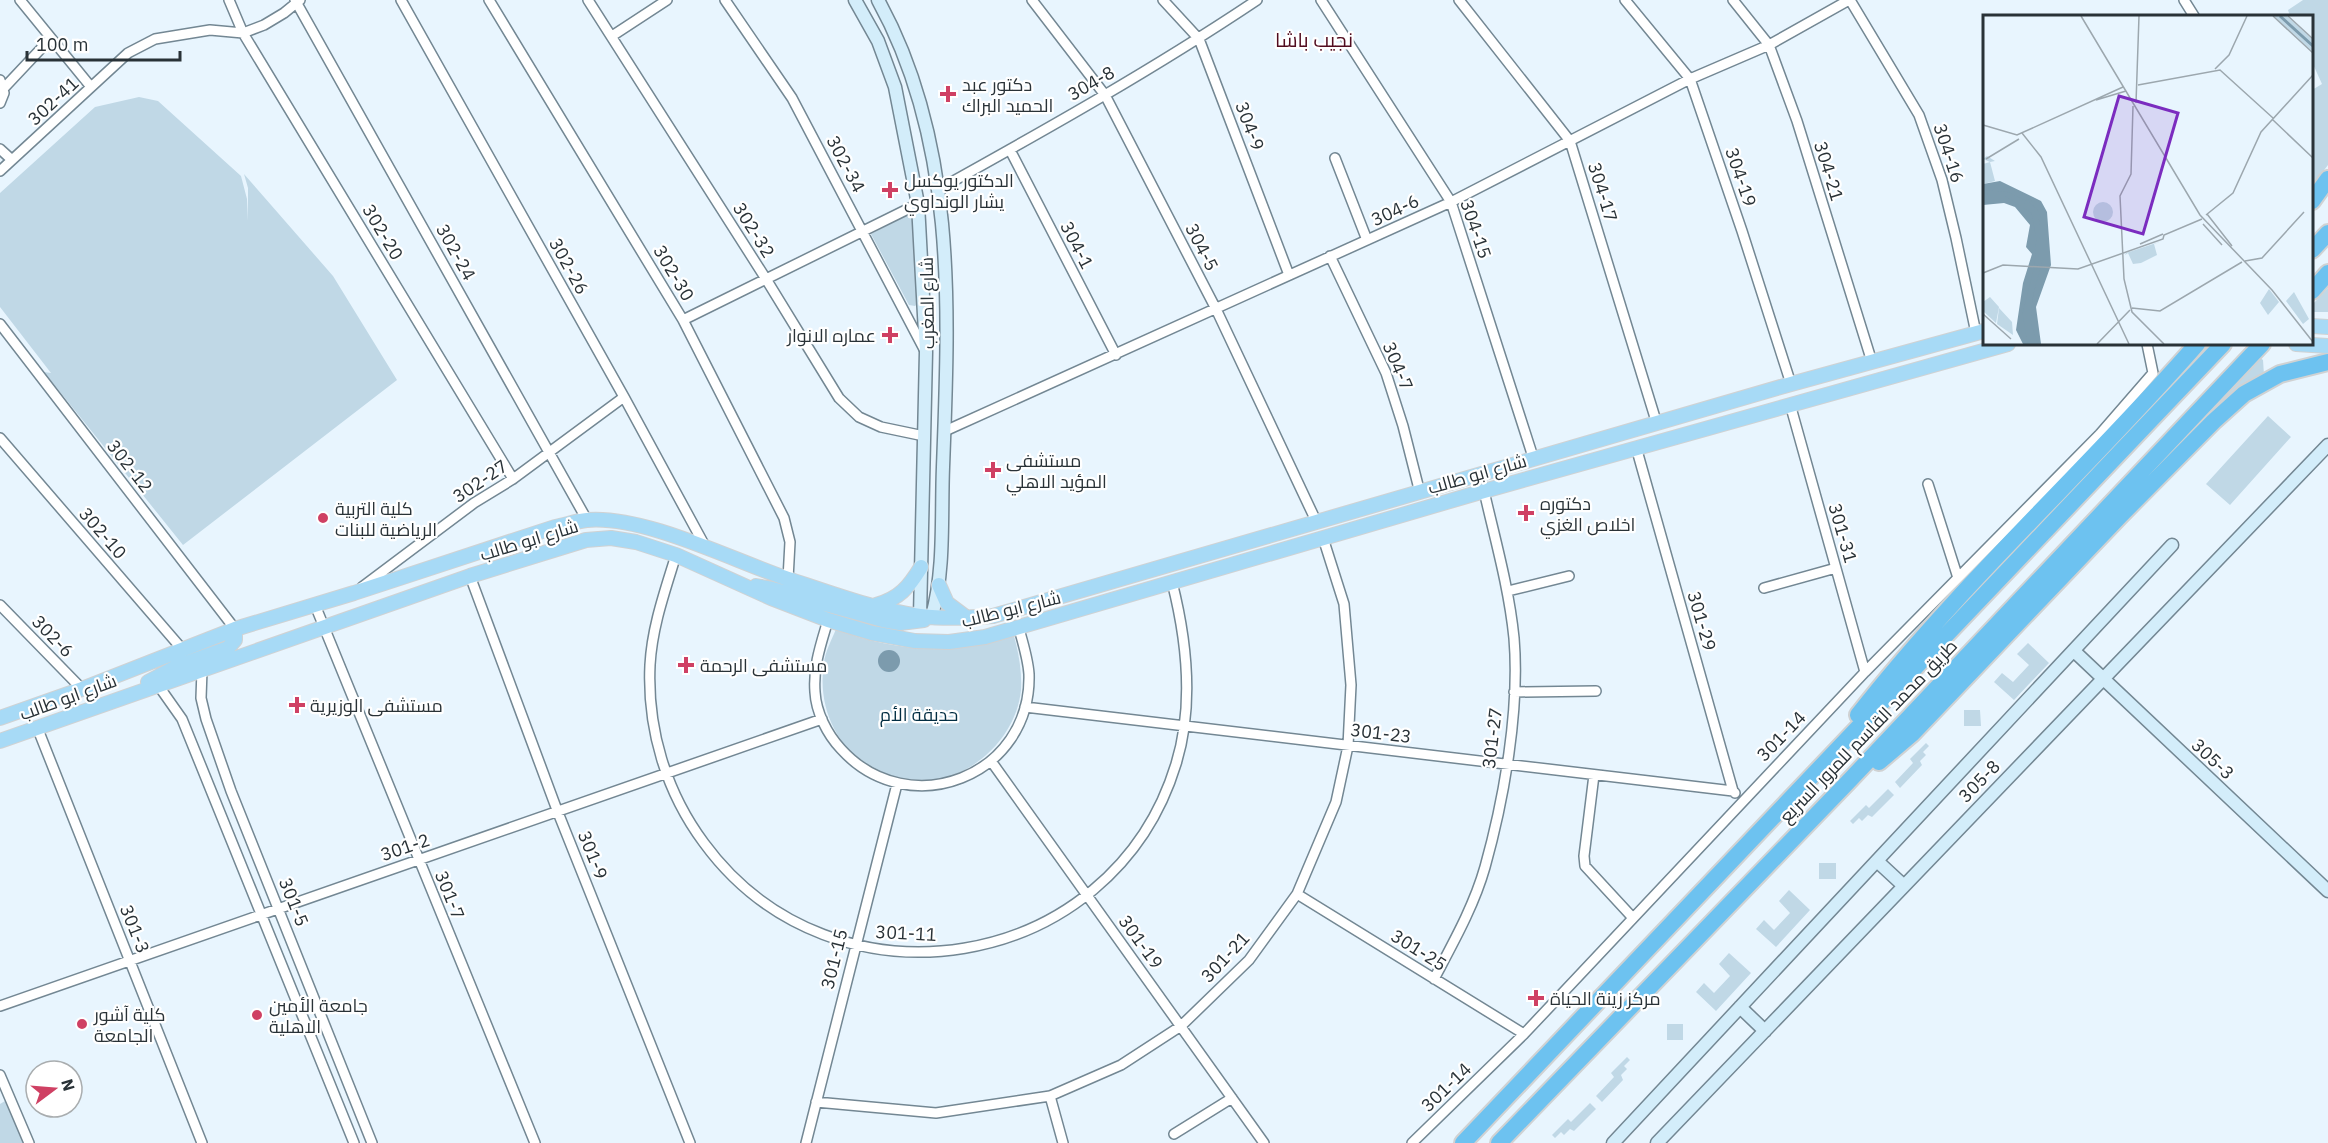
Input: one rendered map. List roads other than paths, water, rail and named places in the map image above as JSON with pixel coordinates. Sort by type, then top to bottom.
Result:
[{"type":"highway","points":[[2313,200],[2328,179]]},
{"type":"highway","points":[[2313,249],[2328,233]]},
{"type":"highway","points":[[2313,290],[2328,273]]},
{"type":"highway","points":[[1833,753],[1851,725],[1905,659],[2196,345]]},
{"type":"highway","name":"طريق محمد القاسم للمرور السريع","points":[[1463,1143],[2222,345]]},
{"type":"highway","name":"طريق محمد القاسم للمرور السريع","points":[[1499,1143],[1848,782],[2261,345]]},
{"type":"highway","points":[[1848,782],[1877,763],[1912,734],[2120,516],[2244,394],[2280,374],[2328,362]]},
{"type":"main road","points":[[2313,326],[2328,327]]},
{"type":"main road","name":"شارع ابو طالب","points":[[0,718],[82,689],[235,629],[354,593],[555,527],[587,520],[635,525],[788,579],[924,618],[993,616],[1317,524],[1791,384],[1980,332]]},
{"type":"main road","name":"شارع ابو طالب","points":[[0,741],[324,626],[552,549],[586,540],[610,538],[636,542],[676,555],[828,620],[872,633],[915,641],[949,642],[986,638],[1636,447],[2004,345]]},
{"type":"main road","points":[[2312,345],[2328,346]]},
{"type":"main road","points":[[874,605],[893,599],[905,591],[921,567]]},
{"type":"main road","points":[[742,585],[772,589],[883,620],[900,622],[924,618],[925,628],[933,636],[949,642]]},
{"type":"main road","points":[[939,585],[947,603],[967,618]]},
{"type":"main road","points":[[131,694],[167,671],[228,648],[235,640],[235,629]]},
{"type":"main road","points":[[82,689],[90,708]]},
{"type":"street","points":[[20,0],[91,87]]},
{"type":"street","name":"302-20","points":[[229,0],[243,33],[513,479]]},
{"type":"street","name":"302-26","points":[[401,0],[624,397],[706,549]]},
{"type":"street","name":"302-30","points":[[489,0],[683,320],[784,518],[790,542],[788,579]]},
{"type":"street","name":"302-32","points":[[588,0],[839,398],[859,417],[881,427],[924,436]]},
{"type":"street","points":[[612,36],[667,0]]},
{"type":"street","name":"302-34","points":[[725,0],[792,98],[926,352]]},
{"type":"street","name":"شارع المغرب","points":[[855,0],[878,41],[895,87],[918,204],[926,352],[921,567],[924,618]]},
{"type":"street","name":"شارع المغرب","points":[[878,0],[895,30],[919,96],[939,189],[946,282],[945,431],[939,585],[924,618]]},
{"type":"street","name":"304-5","points":[[1032,0],[1105,95],[1216,309],[1317,524]]},
{"type":"street","name":"304-9","points":[[1163,0],[1199,39],[1290,275]]},
{"type":"street","name":"304-8","points":[[939,189],[1105,95],[1199,39],[1257,0]]},
{"type":"street","name":"304-15","points":[[1321,0],[1450,202],[1534,460]]},
{"type":"street","name":"304-17","points":[[1459,0],[1570,141],[1657,424]]},
{"type":"street","name":"304-19","points":[[1625,0],[1690,79],[1791,384]]},
{"type":"street","name":"304-21","points":[[1733,0],[1769,45],[1797,121],[1872,362]]},
{"type":"street","name":"304-6","points":[[945,431],[1450,202],[1690,79],[1769,45],[1850,0]]},
{"type":"street","name":"304-16","points":[[1850,0],[1919,115],[1942,180],[1980,332]]},
{"type":"street","points":[[2184,0],[2193,15]]},
{"type":"street","name":"302-41","points":[[0,171],[128,53],[155,39],[210,30],[243,33],[264,25],[297,1]]},
{"type":"street","name":"302-24","points":[[297,1],[587,520]]},
{"type":"street","points":[[0,102],[3,98],[2,84],[51,38]]},
{"type":"street","points":[[0,149],[12,160]]},
{"type":"street","name":"304-1","points":[[1010,150],[1116,355]]},
{"type":"street","points":[[1335,158],[1367,240]]},
{"type":"street","points":[[683,320],[918,204]]},
{"type":"street","name":"304-7","points":[[1330,256],[1386,373],[1403,426],[1420,493]]},
{"type":"street","points":[[924,283],[946,282]]},
{"type":"street","name":"302-12","points":[[0,324],[235,629]]},
{"type":"street","name":"301-14","points":[[1412,1143],[1524,1034],[1865,672],[2100,434],[2153,373],[2147,345]]},
{"type":"street","name":"302-27","points":[[354,593],[624,397]]},
{"type":"street","name":"301-31","points":[[1790,404],[1865,672]]},
{"type":"street","name":"302-10","points":[[0,438],[182,649]]},
{"type":"street","name":"305-8","points":[[1657,1143],[2328,445]]},
{"type":"street","name":"301-29","points":[[1636,447],[1733,791],[1743,801]]},
{"type":"street","points":[[1928,484],[1958,579]]},
{"type":"street","name":"301-27","points":[[1434,979],[1462,925],[1484,868],[1507,764],[1514,692],[1514,639],[1508,591],[1484,491]]},
{"type":"street","name":"301-21","points":[[816,1102],[936,1113],[1050,1096],[1121,1065],[1181,1026],[1249,960],[1297,894],[1336,802],[1348,746],[1351,686],[1344,604],[1323,538]]},
{"type":"street","name":"305-8","points":[[1613,1143],[2172,545]]},
{"type":"street","name":"301-11","points":[[676,555],[656,625],[650,662],[652,718],[666,772],[680,804],[698,834],[719,862],[744,887],[796,922],[854,945],[889,951],[924,953],[976,947],[1010,937],[1073,906],[1116,868],[1152,819],[1176,765],[1184,725],[1185,659],[1172,582]]},
{"type":"street","points":[[1764,588],[1836,568]]},
{"type":"street","name":"301-9","points":[[470,576],[557,810],[690,1143]]},
{"type":"street","points":[[1508,591],[1569,576]]},
{"type":"street","name":"301-7","points":[[315,604],[535,1143]]},
{"type":"street","name":"302-6","points":[[0,605],[82,689]]},
{"type":"street","points":[[828,620],[815,666],[815,694],[822,719],[834,741],[851,760],[875,776],[897,784],[925,787],[951,783],[972,774],[991,761],[1012,737],[1025,707],[1029,672],[1019,629]]},
{"type":"street","name":"305-3","points":[[2074,651],[2328,891]]},
{"type":"street","name":"301-5","points":[[202,670],[201,698],[206,719],[231,791],[372,1143]]},
{"type":"street","name":"301-5","points":[[158,685],[182,718],[354,1143]]},
{"type":"street","points":[[1514,692],[1596,691]]},
{"type":"street","name":"301-23","points":[[1025,707],[1733,791]]},
{"type":"street","name":"301-2","points":[[0,1006],[822,719]]},
{"type":"street","name":"301-3","points":[[37,727],[202,1143]]},
{"type":"street","name":"301-19","points":[[991,761],[1264,1143]]},
{"type":"street","points":[[1594,775],[1584,856],[1585,866],[1633,918]]},
{"type":"street","name":"301-15","points":[[806,1143],[854,945],[897,784]]},
{"type":"street","points":[[215,797],[231,791]]},
{"type":"street","points":[[1877,861],[1904,886]]},
{"type":"street","name":"301-25","points":[[1297,894],[1524,1034]]},
{"type":"street","points":[[1740,1007],[1765,1031]]},
{"type":"street","points":[[304,1016],[320,1011]]},
{"type":"street","points":[[0,1075],[29,1143]]},
{"type":"street","points":[[1050,1096],[1063,1143]]},
{"type":"street","points":[[1174,1134],[1232,1098]]},
{"type":"street","points":[[343,1116],[358,1110]]},
{"type":"place","name":"دكتور عبد الحميد البراك","points":[[948,94]]},
{"type":"place","name":"الدكتور يوكسل يشار الونداوي","points":[[890,190]]},
{"type":"place","name":"عماره الانوار","points":[[890,335]]},
{"type":"place","name":"مستشفى المؤيد الاهلي","points":[[993,470]]},
{"type":"place","name":"دكتوره اخلاص الغزي","points":[[1526,513]]},
{"type":"place","name":"كلية التربية الرياضية للبنات","points":[[323,518]]},
{"type":"place","name":"مستشفى الرحمة","points":[[686,665]]},
{"type":"place","name":"مستشفى الوزيرية","points":[[297,705]]},
{"type":"place","name":"مركز زينة الحياة","points":[[1536,998]]},
{"type":"place","name":"جامعة الأمين الاهلية","points":[[257,1015]]},
{"type":"place","name":"كلية آشور الجامعة","points":[[82,1024]]},
{"type":"district","name":"نجيب باشا","points":[[1314,39]]},
{"type":"park label","name":"حديقة الأم","points":[[919,714]]}]
